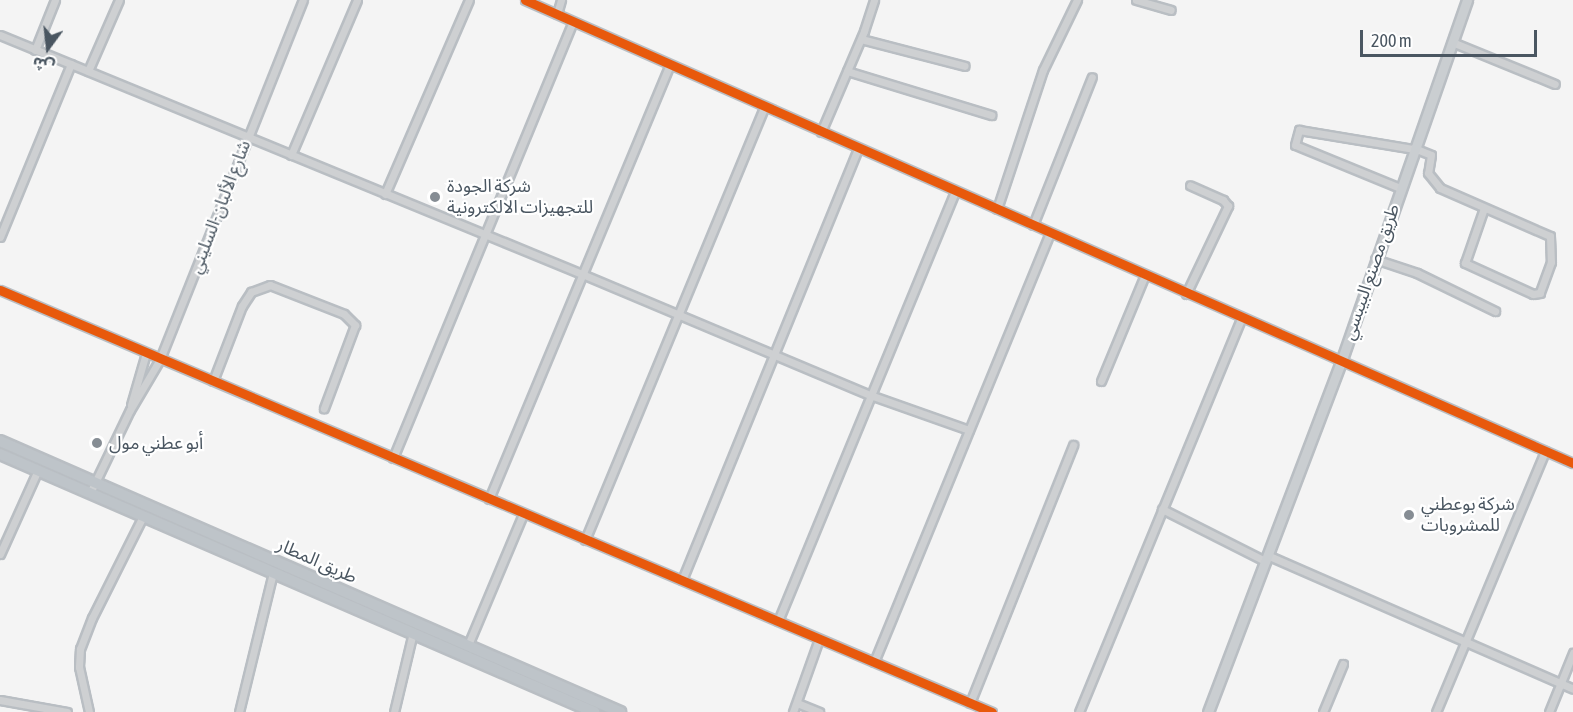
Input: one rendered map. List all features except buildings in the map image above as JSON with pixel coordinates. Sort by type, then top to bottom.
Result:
[{"type":"highway","name":"طريق المطار","points":[[0,441],[468,645],[580,709],[594,712]]},
{"type":"highway","name":"طريق المطار","points":[[0,453],[413,632],[620,712]]},
{"type":"main road","name":"طريق مصنع البيبسي","points":[[1208,712],[1341,362],[1467,0]]},
{"type":"street","points":[[35,50],[55,0]]},
{"type":"street","points":[[88,71],[119,0]]},
{"type":"street","name":"شارع الألبان-السليني","points":[[90,493],[130,410],[160,359],[303,0]]},
{"type":"street","points":[[291,155],[357,0]]},
{"type":"street","points":[[386,194],[470,0]]},
{"type":"street","points":[[525,0],[1186,294],[1573,463]]},
{"type":"street","points":[[557,14],[561,0]]},
{"type":"street","points":[[822,132],[861,39],[874,0]]},
{"type":"street","points":[[997,209],[1043,70],[1077,0]]},
{"type":"street","points":[[1136,0],[1171,10]]},
{"type":"street","points":[[393,458],[573,22]]},
{"type":"street","points":[[0,35],[679,314],[870,395],[969,430]]},
{"type":"street","points":[[861,39],[965,66]]},
{"type":"street","points":[[1452,42],[1555,84]]},
{"type":"street","points":[[0,237],[71,64]]},
{"type":"street","points":[[489,499],[670,65]]},
{"type":"street","points":[[848,71],[991,115]]},
{"type":"street","points":[[1033,225],[1092,77]]},
{"type":"street","points":[[585,540],[764,107]]},
{"type":"street","points":[[1400,188],[1295,145],[1299,130],[1414,148],[1431,155],[1428,172],[1436,186],[1551,237],[1550,267],[1540,293],[1533,294],[1465,263],[1484,208]]},
{"type":"street","points":[[682,580],[858,148]]},
{"type":"street","points":[[1186,294],[1228,206],[1223,200],[1190,184]]},
{"type":"street","points":[[778,621],[955,191]]},
{"type":"street","points":[[873,662],[1050,233]]},
{"type":"street","points":[[1376,259],[1417,273],[1496,311]]},
{"type":"street","points":[[1101,381],[1145,275]]},
{"type":"street","points":[[213,381],[242,306],[251,292],[270,285],[344,314],[355,325],[324,408]]},
{"type":"street","points":[[0,290],[992,712]]},
{"type":"street","points":[[1079,712],[1241,318]]},
{"type":"street","name":"شارع الألبان-السليني","points":[[130,410],[146,353]]},
{"type":"street","points":[[970,703],[1073,445]]},
{"type":"street","points":[[1436,712],[1545,451]]},
{"type":"street","points":[[0,554],[38,470]]},
{"type":"street","points":[[1162,509],[1266,558],[1573,689]]},
{"type":"street","points":[[468,645],[523,514]]},
{"type":"street","points":[[88,712],[79,667],[80,649],[92,618],[143,516]]},
{"type":"street","points":[[239,712],[273,572]]},
{"type":"street","points":[[394,712],[413,632]]},
{"type":"street","points":[[793,712],[819,639]]},
{"type":"street","points":[[1549,712],[1573,653]]},
{"type":"street","points":[[1323,712],[1343,664]]},
{"type":"street","points":[[0,700],[67,712]]},
{"type":"street","points":[[797,703],[819,712]]},
{"type":"cycle path","points":[[525,0],[1573,463]]},
{"type":"cycle path","points":[[0,290],[992,712]]},
{"type":"place","name":"شركة الجودة للتجهيزات الالكترونية","points":[[435,197]]},
{"type":"place","name":"أبو عطني مول","points":[[97,443]]},
{"type":"place","name":"شركة بوعطني للمشروبات","points":[[1409,515]]}]
